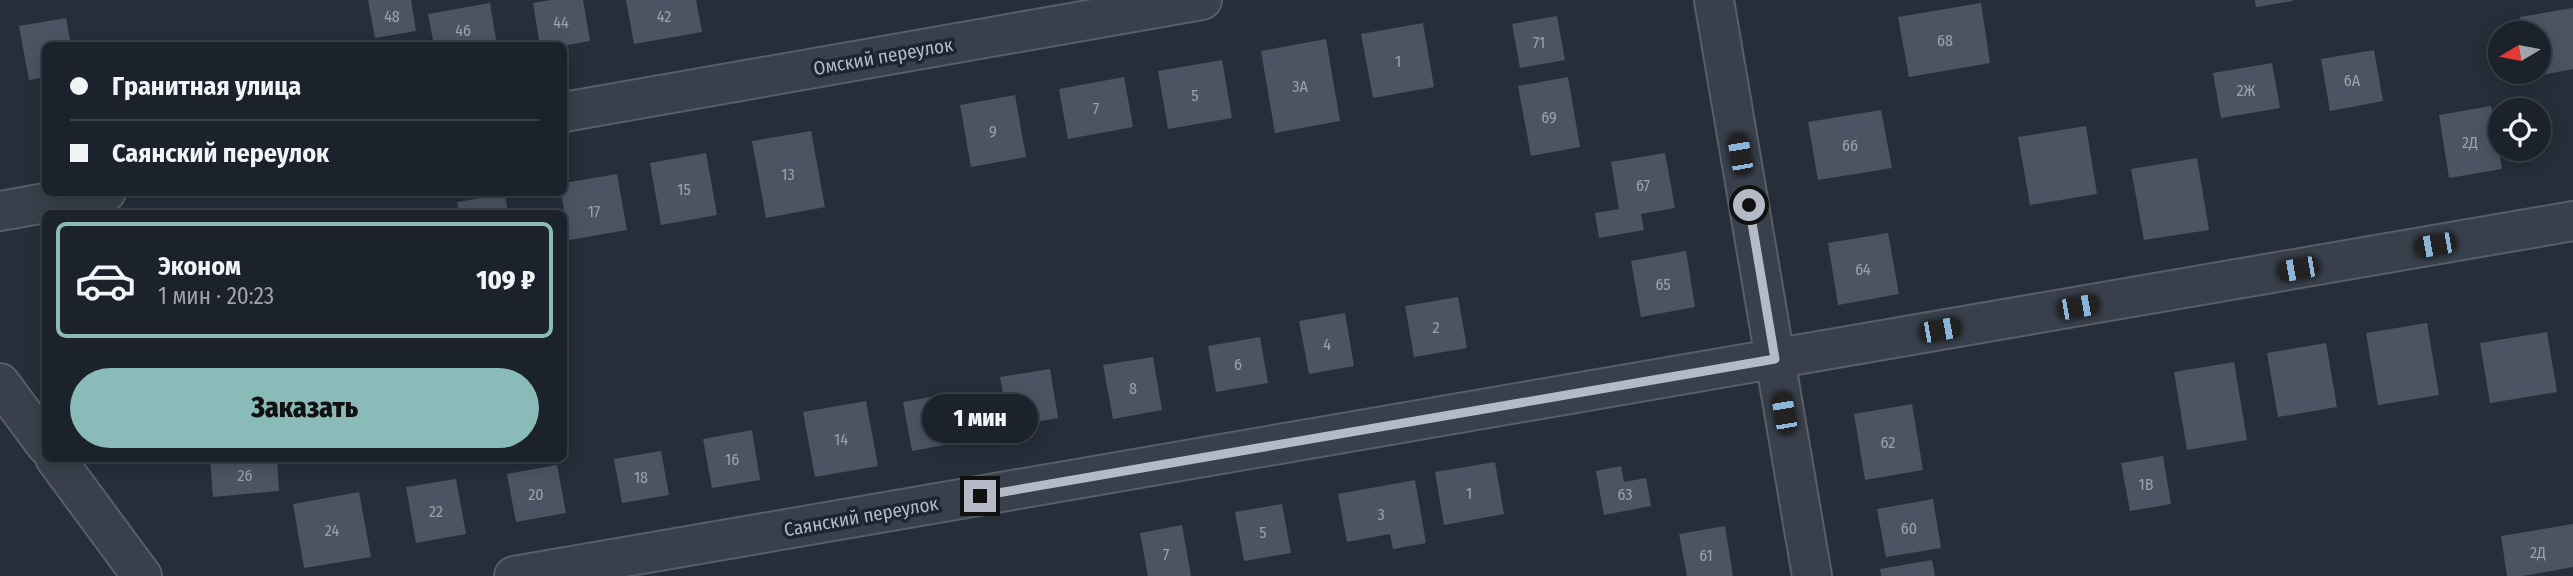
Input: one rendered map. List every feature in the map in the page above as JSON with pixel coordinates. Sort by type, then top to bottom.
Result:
[{"type":"street","name":"Омский переулок","points":[[567,111],[1202,0]]},
{"type":"street","points":[[1714,0],[1812,576]]},
{"type":"street","points":[[0,211],[84,196]]},
{"type":"street","name":"Саянский переулок","points":[[514,576],[2573,221]]},
{"type":"street","points":[[0,383],[42,440]]},
{"type":"street","points":[[58,462],[142,576]]},
{"type":"building","points":[[368,0],[411,0],[416,31],[375,38]]},
{"type":"building","points":[[583,0],[590,41],[567,45],[567,42],[539,42],[533,3]]},
{"type":"building","points":[[626,0],[696,0],[702,32],[634,44]]},
{"type":"building","points":[[2255,0],[2293,0],[2293,1],[2256,7]]},
{"type":"building","points":[[490,3],[496,42],[433,42],[428,14]]},
{"type":"building","points":[[1981,3],[1990,63],[1909,77],[1898,17]]},
{"type":"building","points":[[2573,8],[2573,69],[2552,73],[2552,21],[2521,21],[2520,17]]},
{"type":"building","points":[[1557,16],[1565,60],[1520,68],[1512,24]]},
{"type":"building","points":[[66,18],[70,42],[42,42],[42,78],[29,80],[19,26]]},
{"type":"building","points":[[1423,23],[1434,87],[1373,98],[1361,34]]},
{"type":"building","points":[[1326,39],[1340,121],[1275,133],[1261,51]]},
{"type":"building","points":[[2374,50],[2383,101],[2330,111],[2321,59]]},
{"type":"building","points":[[1222,60],[1232,118],[1168,129],[1158,71]]},
{"type":"building","points":[[2272,63],[2280,108],[2221,118],[2213,73]]},
{"type":"building","points":[[1124,77],[1133,127],[1068,139],[1059,89]]},
{"type":"building","points":[[1568,77],[1580,147],[1531,156],[1518,86]]},
{"type":"building","points":[[1015,95],[1026,157],[971,167],[960,105]]},
{"type":"building","points":[[2488,107],[2488,161],[2501,161],[2502,169],[2449,178],[2439,115]]},
{"type":"building","points":[[1881,110],[1892,168],[1818,180],[1808,122]]},
{"type":"building","points":[[2086,126],[2097,194],[2030,205],[2018,137]]},
{"type":"building","points":[[811,131],[825,207],[766,218],[752,141]]},
{"type":"building","points":[[706,153],[717,215],[661,225],[650,163]]},
{"type":"building","points":[[1665,153],[1675,208],[1641,214],[1644,230],[1599,238],[1595,213],[1619,209],[1611,162]]},
{"type":"building","points":[[2197,158],[2209,230],[2144,240],[2131,169]]},
{"type":"building","points":[[617,174],[627,230],[569,240],[567,210],[564,210],[562,196],[567,196],[567,182]]},
{"type":"building","points":[[505,196],[507,210],[458,210],[457,202]]},
{"type":"building","points":[[1888,233],[1899,294],[1838,305],[1828,243]]},
{"type":"building","points":[[1686,251],[1695,307],[1641,317],[1631,261]]},
{"type":"building","points":[[1458,297],[1467,348],[1414,357],[1405,306]]},
{"type":"building","points":[[1345,313],[1354,366],[1309,374],[1299,321]]},
{"type":"building","points":[[2427,323],[2439,395],[2378,405],[2366,333]]},
{"type":"building","points":[[2547,332],[2557,392],[2490,403],[2480,343]]},
{"type":"building","points":[[1260,337],[1268,383],[1216,392],[1208,346]]},
{"type":"building","points":[[2326,343],[2337,407],[2278,417],[2267,353]]},
{"type":"building","points":[[1153,357],[1162,410],[1113,419],[1103,365]]},
{"type":"building","points":[[2234,362],[2247,440],[2187,450],[2174,372]]},
{"type":"building","points":[[1050,369],[1058,418],[1009,427],[1000,377]]},
{"type":"building","points":[[958,392],[966,441],[912,451],[903,402]]},
{"type":"building","points":[[866,401],[878,466],[815,477],[803,412]]},
{"type":"building","points":[[1912,404],[1923,470],[1865,480],[1854,414]]},
{"type":"building","points":[[752,430],[760,480],[712,488],[703,439]]},
{"type":"building","points":[[661,451],[669,495],[622,503],[614,459]]},
{"type":"building","points":[[2163,456],[2171,504],[2130,511],[2121,463]]},
{"type":"building","points":[[210,462],[277,462],[279,491],[213,497]]},
{"type":"building","points":[[1495,462],[1504,514],[1444,525],[1435,472]]},
{"type":"building","points":[[557,465],[566,513],[516,522],[507,474]]},
{"type":"building","points":[[1621,466],[1624,482],[1646,478],[1651,506],[1604,515],[1596,471]]},
{"type":"building","points":[[456,479],[466,534],[416,543],[406,487]]},
{"type":"building","points":[[1415,480],[1426,543],[1393,549],[1390,534],[1347,542],[1338,494]]},
{"type":"building","points":[[359,492],[371,557],[304,568],[293,504]]},
{"type":"building","points":[[1933,499],[1941,548],[1886,557],[1877,509]]},
{"type":"building","points":[[1282,504],[1291,553],[1244,561],[1235,512]]},
{"type":"building","points":[[2573,524],[2573,567],[2523,576],[2507,576],[2501,536]]},
{"type":"building","points":[[1182,525],[1191,576],[1148,576],[1140,533]]},
{"type":"building","points":[[1725,526],[1733,576],[1687,576],[1679,534]]},
{"type":"building","points":[[1932,560],[1935,576],[1881,576],[1880,569]]},
{"type":"route","points":[[980,496],[1775,359],[1749,205]]}]
